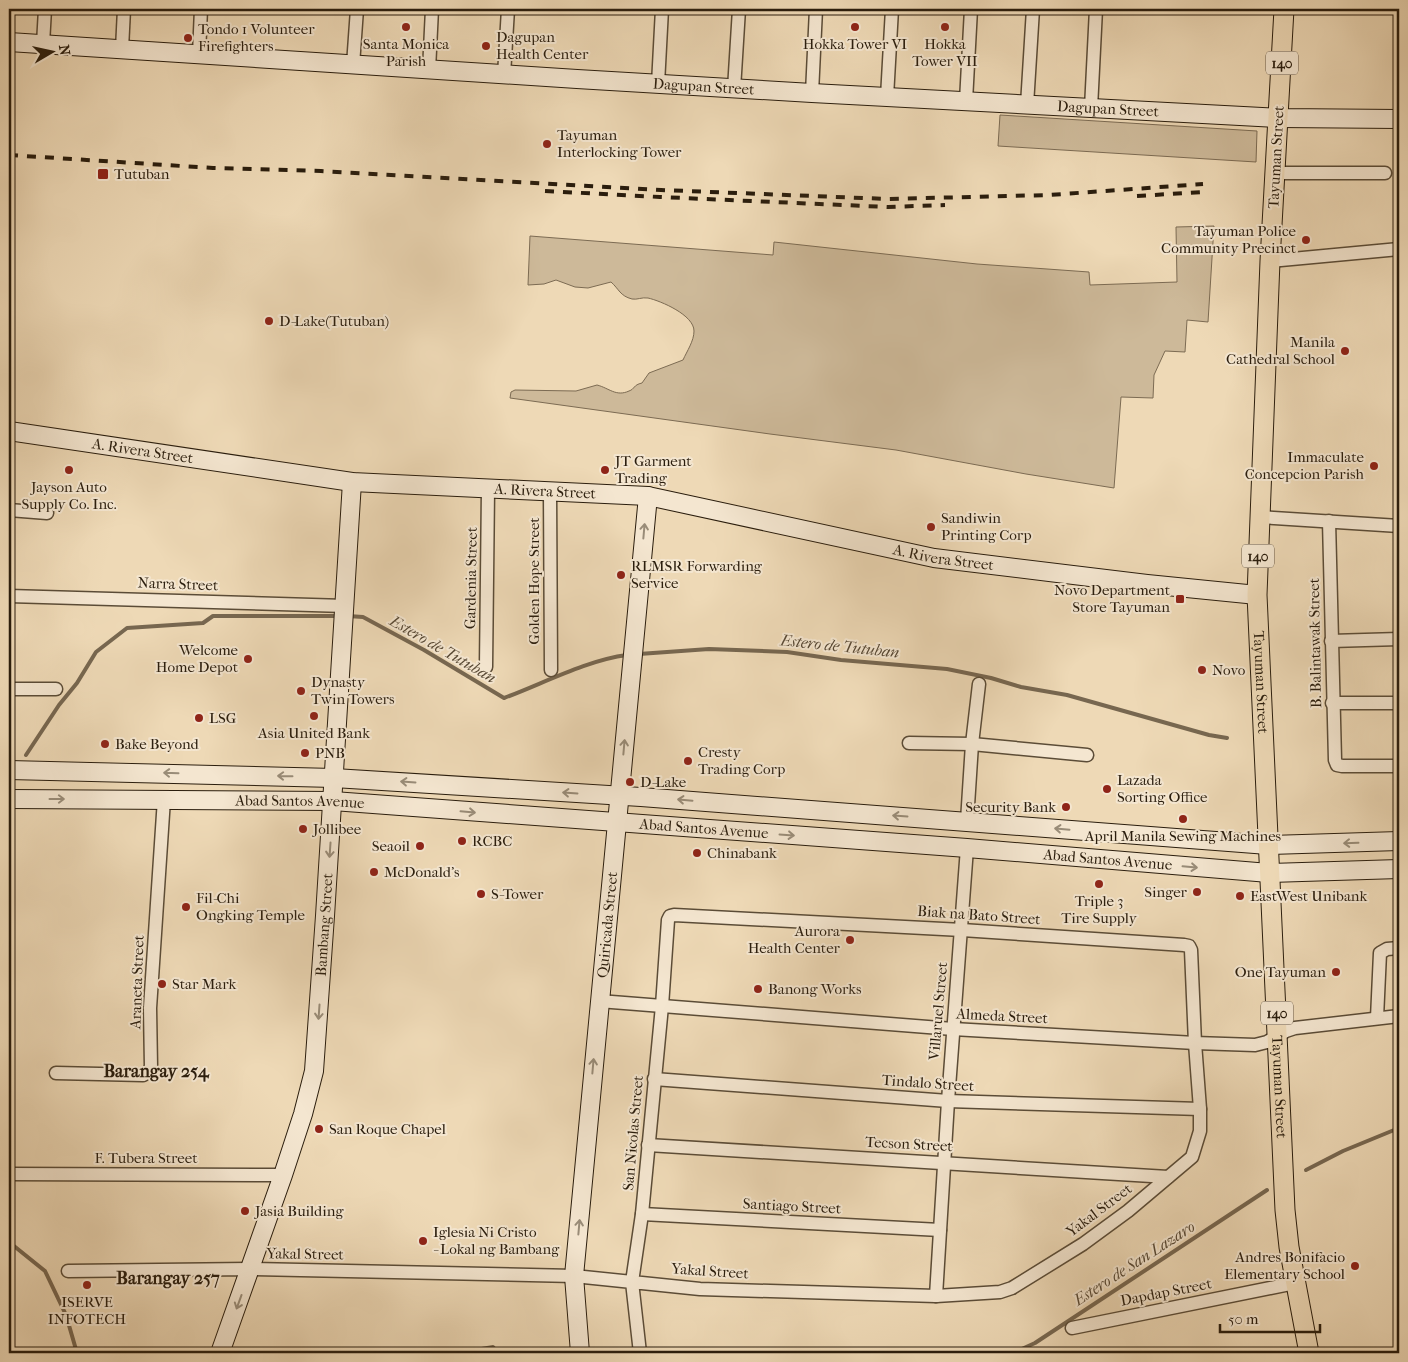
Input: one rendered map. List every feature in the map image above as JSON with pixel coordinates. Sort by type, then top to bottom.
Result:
[{"type":"main road","name":"Tayuman Street","points":[[1284,9],[1270,261],[1257,595],[1285,1210],[1289,1247],[1308,1353]]},
{"type":"street","points":[[43,44],[46,9]]},
{"type":"street","points":[[122,50],[124,9]]},
{"type":"street","points":[[198,54],[201,9]]},
{"type":"street","points":[[353,65],[357,9]]},
{"type":"street","points":[[429,70],[432,9]]},
{"type":"street","points":[[504,75],[508,9]]},
{"type":"street","points":[[658,84],[662,9]]},
{"type":"street","points":[[734,89],[739,9]]},
{"type":"street","points":[[812,93],[816,9]]},
{"type":"street","points":[[887,97],[892,9]]},
{"type":"street","points":[[966,101],[971,9]]},
{"type":"street","points":[[1027,105],[1033,9]]},
{"type":"street","points":[[1091,108],[1096,9]]},
{"type":"street","name":"Dagupan Street","points":[[9,42],[734,89],[1279,118],[1399,119]]},
{"type":"street","points":[[1275,174],[1385,173]]},
{"type":"street","points":[[1270,261],[1399,249]]},
{"type":"street","name":"A. Rivera Street","points":[[9,431],[352,482],[648,496],[934,558],[1147,584],[1257,595]]},
{"type":"street","name":"Bambang Street","points":[[220,1353],[304,1114],[314,1071],[333,801],[352,482]]},
{"type":"street","name":"Gardenia Street","points":[[486,667],[488,488]]},
{"type":"street","name":"Golden Hope Street","points":[[550,491],[551,670]]},
{"type":"street","name":"Quiricada Street","points":[[580,1353],[574,1276],[648,496]]},
{"type":"street","points":[[9,510],[47,513]]},
{"type":"street","points":[[1259,517],[1399,526]]},
{"type":"street","name":"B. Balintawak Street","points":[[1329,521],[1330,641],[1335,760],[1337,764],[1342,766],[1399,766]]},
{"type":"street","name":"Narra Street","points":[[9,596],[345,614]]},
{"type":"street","points":[[1330,641],[1399,639]]},
{"type":"street","points":[[968,821],[972,744],[979,684]]},
{"type":"street","points":[[9,689],[56,689]]},
{"type":"street","points":[[1332,703],[1399,703]]},
{"type":"street","points":[[909,743],[972,744],[1087,755]]},
{"type":"street","name":"Abad Santos Avenue","points":[[9,770],[334,778],[968,821],[1268,845],[1399,841]]},
{"type":"street","name":"Abad Santos Avenue","points":[[9,799],[333,801],[967,848],[1269,873],[1399,869]]},
{"type":"street","name":"Araneta Street","points":[[56,1073],[143,1075],[151,1067],[150,1008],[164,799]]},
{"type":"street","name":"Villaruel Street","points":[[936,1296],[967,848]]},
{"type":"street","name":"Biak na Bato Street","points":[[670,916],[962,930],[1189,946],[1191,950],[1195,1043]]},
{"type":"street","name":"San Nicolas Street","points":[[640,1353],[632,1282],[642,1214],[662,1006],[668,920],[670,916]]},
{"type":"street","points":[[1377,1018],[1380,953],[1387,949],[1399,948]]},
{"type":"street","name":"Almeda Street","points":[[600,1001],[953,1030],[1255,1045],[1267,1042],[1294,1028],[1399,1016]]},
{"type":"street","name":"Yakal Street","points":[[68,1271],[250,1269],[574,1276],[700,1289],[936,1296],[1000,1292],[1012,1288],[1083,1244],[1128,1211],[1192,1157],[1200,1131],[1195,1043]]},
{"type":"street","name":"Tindalo Street","points":[[654,1079],[948,1101],[1200,1109]]},
{"type":"street","name":"Tecson Street","points":[[648,1145],[1168,1176]]},
{"type":"street","name":"F. Tubera Street","points":[[9,1174],[283,1175]]},
{"type":"street","name":"Santiago Street","points":[[642,1214],[940,1230]]},
{"type":"street","name":"Dapdap Street","points":[[1072,1328],[1295,1283]]},
{"type":"shaded area","points":[[1000,115],[1257,131],[1256,162],[998,146]]},
{"type":"shaded area","points":[[1214,226],[1208,322],[1187,320],[1185,352],[1165,351],[1154,375],[1153,398],[1121,397],[1114,488],[896,450],[510,398],[511,392],[515,390],[576,391],[597,385],[616,393],[624,393],[642,383],[649,373],[683,360],[694,335],[693,325],[683,314],[661,302],[648,298],[628,298],[611,282],[588,288],[575,287],[556,280],[544,284],[528,285],[530,236],[773,255],[774,242],[977,264],[1089,272],[1090,285],[1177,282],[1176,227]]},
{"type":"waterway","name":"Estero de Tutuban","points":[[26,755],[59,705],[77,683],[96,652],[127,628],[203,623],[213,616],[339,616]]},
{"type":"waterway","name":"Estero de Tutuban","points":[[348,616],[363,617],[424,650],[504,698],[581,667],[627,655]]},
{"type":"waterway","name":"Estero de Tutuban","points":[[639,654],[709,649],[787,652],[841,660],[947,669],[991,678],[1021,687],[1067,695],[1209,735],[1227,738]]},
{"type":"waterway","name":"Estero de San Lazaro","points":[[1306,1170],[1343,1151],[1399,1128]]},
{"type":"waterway","name":"Estero de San Lazaro","points":[[1013,1353],[1035,1343],[1267,1190]]},
{"type":"waterway","points":[[9,1242],[45,1271],[66,1315],[77,1353]]},
{"type":"waterway","points":[[470,1353],[493,1347],[498,1353]]},
{"type":"railway","points":[[9,155],[213,168],[321,171],[661,190],[888,199],[1049,195],[1203,184]]},
{"type":"railway","points":[[545,191],[888,207],[945,205]]},
{"type":"railway","points":[[1137,196],[1202,192]]},
{"type":"place","name":"Santa Monica Parish","points":[[406,27]]},
{"type":"place","name":"Hokka Tower VI","points":[[855,27]]},
{"type":"place","name":"Hokka Tower VII","points":[[945,27]]},
{"type":"place","name":"Tondo 1 Volunteer Firefighters","points":[[188,38]]},
{"type":"place","name":"Dagupan Health Center","points":[[486,46]]},
{"type":"place","name":"Tayuman Interlocking Tower","points":[[547,144]]},
{"type":"place","name":"Tutuban","points":[[103,174]]},
{"type":"place","name":"Tayuman Police Community Precinct","points":[[1306,240]]},
{"type":"place","name":"D-Lake(Tutuban)","points":[[269,321]]},
{"type":"place","name":"Manila Cathedral School","points":[[1345,351]]},
{"type":"place","name":"Immaculate Concepcion Parish","points":[[1374,466]]},
{"type":"place","name":"Jayson Auto Supply Co. Inc.","points":[[69,470]]},
{"type":"place","name":"JT Garment Trading","points":[[605,470]]},
{"type":"place","name":"Sandiwin Printing Corp","points":[[931,527]]},
{"type":"place","name":"RLMSR Forwarding Service","points":[[621,575]]},
{"type":"place","name":"Novo Department Store Tayuman","points":[[1180,599]]},
{"type":"place","name":"Welcome Home Depot","points":[[248,659]]},
{"type":"place","name":"Novo","points":[[1202,670]]},
{"type":"place","name":"Dynasty Twin Towers","points":[[301,691]]},
{"type":"place","name":"Asia United Bank","points":[[314,716]]},
{"type":"place","name":"LSG","points":[[199,718]]},
{"type":"place","name":"Bake Beyond","points":[[105,744]]},
{"type":"place","name":"PNB","points":[[305,753]]},
{"type":"place","name":"Cresty Trading Corp","points":[[688,761]]},
{"type":"place","name":"D-Lake","points":[[630,782]]},
{"type":"place","name":"Lazada Sorting Office","points":[[1107,789]]},
{"type":"place","name":"Security Bank","points":[[1066,807]]},
{"type":"place","name":"April Manila Sewing Machines","points":[[1183,819]]},
{"type":"place","name":"Jollibee","points":[[303,829]]},
{"type":"place","name":"RCBC","points":[[462,841]]},
{"type":"place","name":"Seaoil","points":[[420,846]]},
{"type":"place","name":"Chinabank","points":[[697,853]]},
{"type":"place","name":"McDonald's","points":[[374,872]]},
{"type":"place","name":"Triple 3 Tire Supply","points":[[1099,884]]},
{"type":"place","name":"Singer","points":[[1197,892]]},
{"type":"place","name":"S-Tower","points":[[481,894]]},
{"type":"place","name":"EastWest Unibank","points":[[1240,896]]},
{"type":"place","name":"Fil-Chi Ongking Temple","points":[[186,907]]},
{"type":"place","name":"Aurora Health Center","points":[[850,940]]},
{"type":"place","name":"One Tayuman","points":[[1336,972]]},
{"type":"place","name":"Star Mark","points":[[162,984]]},
{"type":"place","name":"Banong Works","points":[[758,989]]},
{"type":"place","name":"San Roque Chapel","points":[[319,1129]]},
{"type":"place","name":"Jasia Building","points":[[245,1211]]},
{"type":"place","name":"Iglesia Ni Cristo - Lokal ng Bambang","points":[[423,1241]]},
{"type":"place","name":"Andres Bonifacio Elementary School","points":[[1355,1266]]},
{"type":"place","name":"ISERVE INFOTECH","points":[[87,1285]]},
{"type":"district","name":"Barangay 254","points":[[156,1071]]},
{"type":"district","name":"Barangay 257","points":[[168,1278]]}]
